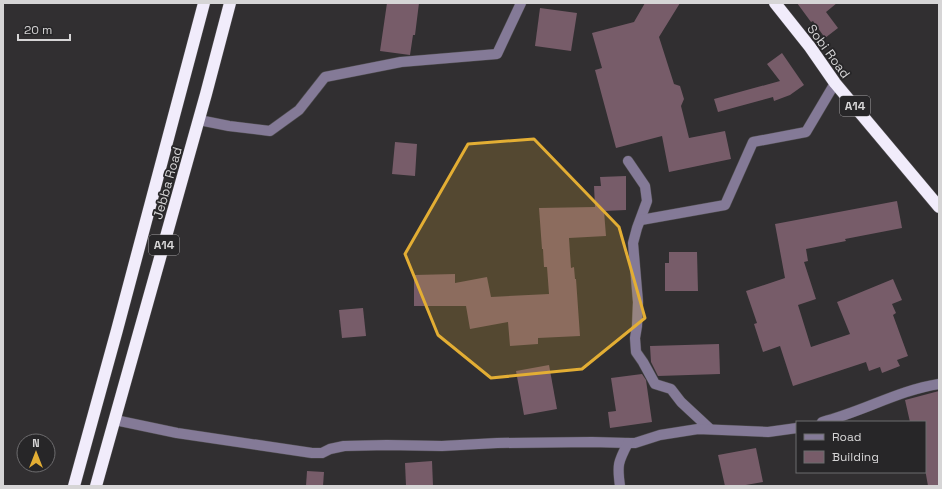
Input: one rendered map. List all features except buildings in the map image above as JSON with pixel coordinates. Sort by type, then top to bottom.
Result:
[{"type":"highway","name":"A14","points":[[74,486],[204,3]]},
{"type":"highway","name":"Jebba Road","points":[[96,486],[199,120],[230,3]]},
{"type":"highway","name":"Sobi Road","points":[[775,3],[810,47],[835,83],[939,207]]},
{"type":"street","points":[[199,120],[229,126],[270,131],[299,110],[325,77],[401,62],[496,54],[521,3]]},
{"type":"street","points":[[641,220],[725,205],[753,142],[806,132],[835,83]]},
{"type":"street","points":[[628,161],[646,186],[648,201],[637,228],[633,243],[638,302],[635,338],[636,352],[655,384],[670,389],[680,402],[709,428]]},
{"type":"street","points":[[825,421],[858,411],[906,393],[939,384]]},
{"type":"street","points":[[115,420],[177,432],[312,453],[322,453],[330,449],[344,446],[387,444],[442,446],[496,443],[628,443],[674,432],[709,428],[744,432],[768,432],[796,428]]},
{"type":"street","points":[[620,486],[618,472],[619,459],[628,443]]},
{"type":"highlighted area","points":[[534,139],[619,227],[645,318],[582,369],[491,378],[438,335],[405,254],[468,144]]}]
